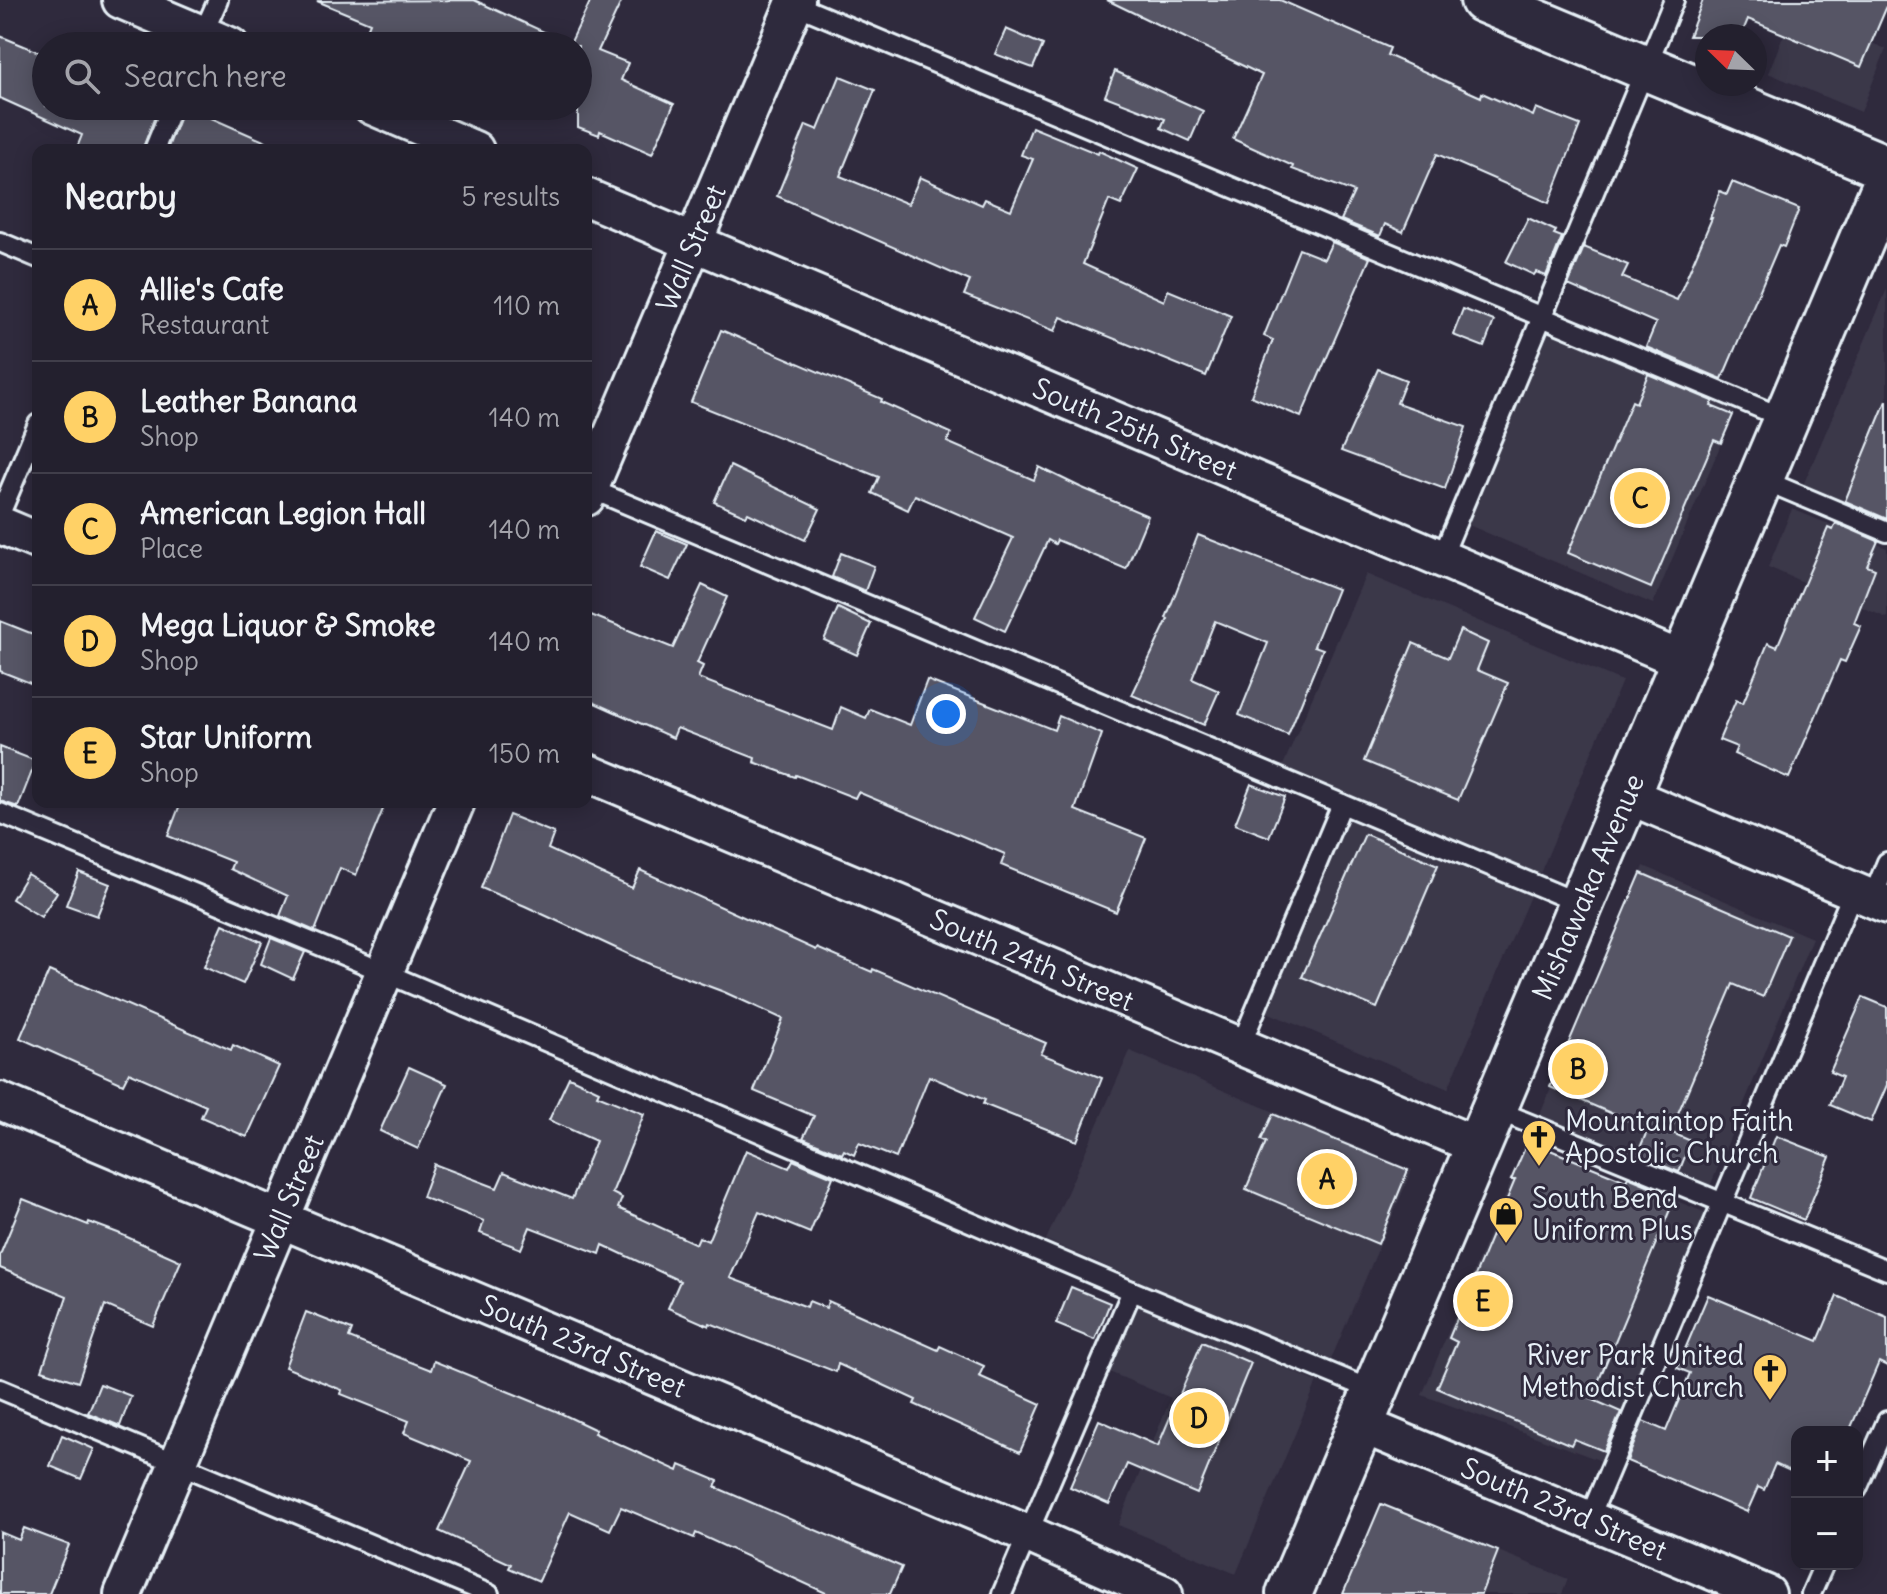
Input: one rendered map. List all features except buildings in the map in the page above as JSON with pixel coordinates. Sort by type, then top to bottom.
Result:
[{"type":"main road","points":[[1483,0],[1887,168]]},
{"type":"main road","name":"Mishawaka Avenue","points":[[1289,1594],[1887,180]]},
{"type":"street","points":[[121,0],[189,32]]},
{"type":"street","name":"Wall Street","points":[[592,479],[792,1]]},
{"type":"street","points":[[405,120],[461,144]]},
{"type":"street","name":"South 25th Street","points":[[592,200],[1684,661]]},
{"type":"street","points":[[0,525],[32,538]]},
{"type":"street","name":"South 24th Street","points":[[592,775],[1240,1047],[1486,1127]]},
{"type":"street","points":[[1627,795],[1871,899]]},
{"type":"street","name":"Wall Street","points":[[123,1594],[453,808]]},
{"type":"street","name":"South 23rd Street","points":[[0,1101],[1164,1594]]},
{"type":"street","name":"South 23rd Street","points":[[1367,1407],[1589,1519],[1767,1594]]},
{"type":"lane","points":[[212,32],[218,0]]},
{"type":"lane","points":[[1442,557],[1674,0]]},
{"type":"lane","points":[[792,1],[1786,419]]},
{"type":"lane","points":[[156,144],[166,120]]},
{"type":"lane","points":[[0,242],[32,255]]},
{"type":"lane","points":[[0,514],[32,438]]},
{"type":"lane","points":[[1761,479],[1887,532]]},
{"type":"lane","points":[[592,493],[1581,904]]},
{"type":"lane","points":[[1240,1047],[1342,804]]},
{"type":"lane","points":[[0,813],[1132,1291],[1367,1407]]},
{"type":"lane","points":[[1589,1519],[1724,1201],[1887,862]]},
{"type":"lane","points":[[1486,1127],[1724,1201],[1887,1270]]},
{"type":"lane","points":[[1002,1594],[1132,1291]]},
{"type":"lane","points":[[0,1389],[489,1594]]},
{"type":"lane","points":[[1863,1475],[1887,1421]]},
{"type":"lane","points":[[1811,1594],[1821,1570]]},
{"type":"shaded area","points":[[1794,10],[1886,49],[1861,112],[1768,73]]},
{"type":"shaded area","points":[[1887,289],[1887,527],[1801,490]]},
{"type":"shaded area","points":[[1545,329],[1735,411],[1653,604],[1464,523]]},
{"type":"shaded area","points":[[1792,509],[1887,548],[1887,618],[1768,567]]},
{"type":"shaded area","points":[[1366,574],[1622,681],[1539,876],[1281,770]]},
{"type":"shaded area","points":[[1343,817],[1530,896],[1448,1089],[1262,1010]]},
{"type":"shaded area","points":[[1644,866],[1812,938],[1709,1189],[1539,1117]]},
{"type":"shaded area","points":[[1130,1051],[1412,1170],[1329,1364],[1046,1240]]},
{"type":"shaded area","points":[[1528,1141],[1724,1220],[1618,1467],[1422,1395]]},
{"type":"shaded area","points":[[1137,1305],[1317,1382],[1236,1574],[1118,1525],[1171,1398],[1107,1371]]},
{"type":"shaded area","points":[[1381,1504],[1568,1579],[1562,1594],[1343,1594]]},
{"type":"place","name":"American Legion Hall","points":[[1640,498]]},
{"type":"place","name":"Leather Banana","points":[[1578,1069]]},
{"type":"place","name":"Mountaintop Faith Apostolic Church","points":[[1539,1168]]},
{"type":"place","name":"Allie's Cafe","points":[[1327,1179]]},
{"type":"place","name":"South Bend Uniform Plus","points":[[1506,1245]]},
{"type":"place","name":"Star Uniform","points":[[1483,1301]]},
{"type":"place","name":"River Park United Methodist Church","points":[[1770,1402]]},
{"type":"place","name":"Mega Liquor & Smoke","points":[[1199,1418]]}]
